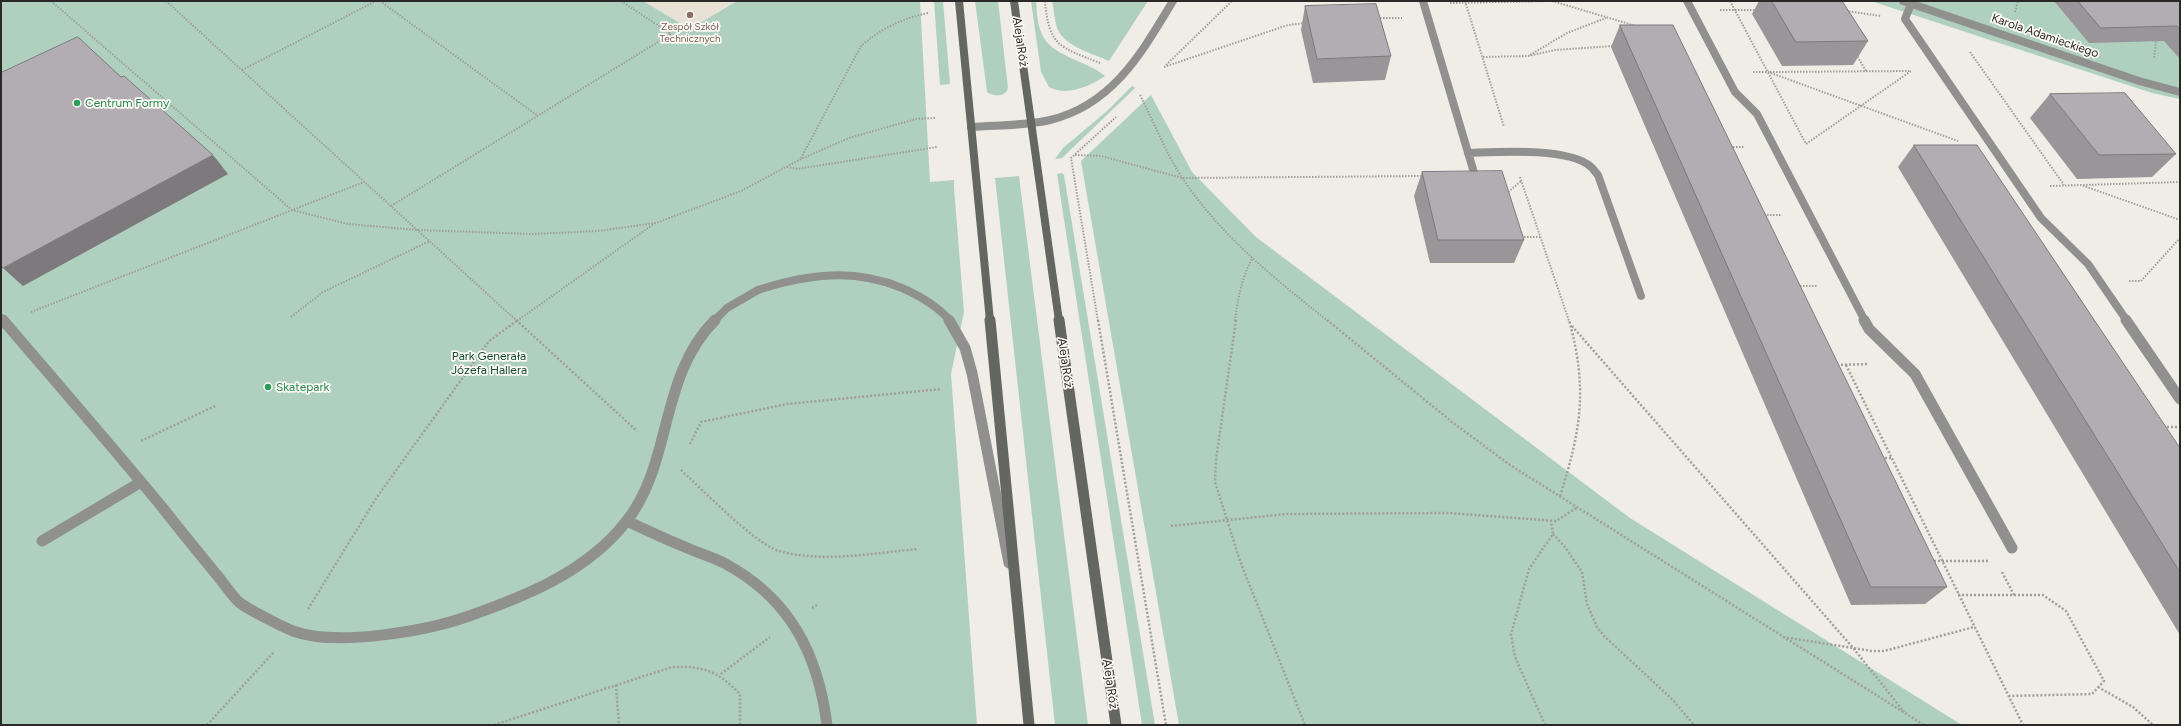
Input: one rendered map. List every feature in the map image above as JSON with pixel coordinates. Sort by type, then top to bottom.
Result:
[{"type":"main road","points":[[960,1],[1029,725]]},
{"type":"main road","name":"Aleja Róż","points":[[1014,1],[1116,725]]},
{"type":"street","points":[[971,127],[1049,120],[1068,115],[1098,100],[1127,74],[1173,1]]},
{"type":"street","points":[[1687,1],[1735,92],[1757,114],[1872,334],[1915,374],[2012,548]]},
{"type":"street","points":[[1423,2],[1475,176]]},
{"type":"street","points":[[1907,2],[1905,19],[1997,156],[2045,223],[2077,252],[2099,281],[2180,399]]},
{"type":"street","name":"Karola Adamieckiego","points":[[1907,2],[2139,81],[2180,92]]},
{"type":"street","points":[[1468,153],[1560,154],[1576,157],[1588,162],[1595,169],[1641,296]]},
{"type":"street","points":[[3,321],[141,482],[239,602],[294,631],[321,636],[387,635],[424,629],[459,620],[540,589],[579,565],[611,539],[628,521],[650,479],[675,387],[690,352],[709,326],[727,308],[758,290],[781,281],[809,276],[839,274],[872,277],[923,298],[953,325],[968,358],[1018,607]]},
{"type":"street","points":[[42,541],[141,482]]},
{"type":"street","points":[[628,521],[727,565],[774,599],[793,621],[813,659],[825,703],[827,725]]},
{"type":"path","points":[[51,1],[292,210],[348,224],[417,230],[565,234],[656,223],[741,191],[801,159],[881,128],[916,120],[935,118]]},
{"type":"path","points":[[166,1],[754,536],[778,551],[825,557],[918,549]]},
{"type":"path","points":[[242,70],[376,1]]},
{"type":"path","points":[[380,1],[538,116]]},
{"type":"path","points":[[390,206],[671,34],[621,1]]},
{"type":"path","points":[[1045,1],[1049,29],[1054,38],[1067,48],[1106,66]]},
{"type":"path","points":[[1158,72],[1232,1]]},
{"type":"path","points":[[1465,1],[1521,181],[1570,324],[1581,375],[1579,426],[1560,496]]},
{"type":"path","points":[[1552,1],[1636,26]]},
{"type":"path","points":[[1423,2],[1569,1]]},
{"type":"path","points":[[1730,1],[1806,144],[1912,71]]},
{"type":"path","points":[[1692,10],[1758,10]]},
{"type":"path","points":[[1842,11],[1905,19]]},
{"type":"path","points":[[801,159],[861,46],[872,35],[889,27],[928,13]]},
{"type":"path","points":[[1945,16],[2064,185]]},
{"type":"path","points":[[1373,18],[1428,18]]},
{"type":"path","points":[[1528,56],[1553,39],[1582,25],[1607,18]]},
{"type":"path","points":[[1164,67],[1263,35],[1288,25],[1311,22]]},
{"type":"path","points":[[2139,81],[2154,60],[2156,41],[2151,35]]},
{"type":"path","points":[[1483,58],[1528,56],[1555,50],[1616,46]]},
{"type":"path","points":[[1855,52],[1866,71]]},
{"type":"path","points":[[1724,72],[1940,71]]},
{"type":"path","points":[[1768,72],[1997,156]]},
{"type":"path","points":[[1135,99],[1140,95],[1182,178],[1199,201],[1252,259],[1484,447],[1924,725]]},
{"type":"path","points":[[1120,114],[1071,158],[1166,725]]},
{"type":"path","points":[[786,167],[797,169],[937,147]]},
{"type":"path","points":[[1724,147],[1774,147]]},
{"type":"path","points":[[1074,155],[1101,156],[1182,178],[1428,176]]},
{"type":"path","points":[[1502,197],[1521,181]]},
{"type":"path","points":[[3,321],[364,182]]},
{"type":"path","points":[[2018,186],[2180,182]]},
{"type":"path","points":[[2081,185],[2180,220]]},
{"type":"path","points":[[1756,215],[1809,215]]},
{"type":"path","points":[[207,725],[294,631],[377,497],[489,341],[656,223]]},
{"type":"path","points":[[1515,237],[1540,237]]},
{"type":"path","points":[[2099,281],[2142,281],[2180,238]]},
{"type":"path","points":[[291,317],[323,292],[430,241]]},
{"type":"path","points":[[1252,259],[1245,271],[1240,288],[1216,460],[1215,482],[1240,561],[1305,725]]},
{"type":"path","points":[[1790,286],[1846,286]]},
{"type":"path","points":[[1570,324],[1854,649],[1905,714]]},
{"type":"path","points":[[1832,365],[1906,364]]},
{"type":"path","points":[[1846,365],[2023,725]]},
{"type":"path","points":[[687,448],[701,422],[787,404],[942,389]]},
{"type":"path","points":[[116,453],[215,406]]},
{"type":"path","points":[[2157,427],[2180,427]]},
{"type":"path","points":[[1878,458],[1892,458]]},
{"type":"path","points":[[1171,526],[1286,514],[1423,513],[1556,521],[1578,507]]},
{"type":"path","points":[[1551,521],[1553,534],[1565,547],[1582,572],[1587,604],[1597,627],[1604,636],[1673,700],[1694,725]]},
{"type":"path","points":[[1545,725],[1515,657],[1512,634],[1529,569],[1553,534]]},
{"type":"path","points":[[1926,561],[2019,561],[2012,548]]},
{"type":"path","points":[[2000,568],[2014,595]]},
{"type":"path","points":[[1958,595],[2043,595],[2066,611],[2104,681],[2092,694],[2008,696]]},
{"type":"path","points":[[1781,636],[1854,649],[1884,652],[1974,627]]},
{"type":"path","points":[[721,674],[774,634]]},
{"type":"path","points":[[494,725],[672,667],[700,666],[721,674],[740,694],[740,725]]},
{"type":"path","points":[[616,685],[619,725]]},
{"type":"path","points":[[2098,687],[2133,707],[2153,725]]},
{"type":"shaded area","name":"Zespół Szkół Technicznych","points":[[643,1],[737,1],[690,29]]},
{"type":"green space","name":"Park Generała Józefa Hallera","points":[[1,1],[643,1],[690,29],[737,1],[920,1],[930,182],[954,180],[964,312],[951,374],[977,725],[1,725]]},
{"type":"green space","points":[[934,1],[943,1],[950,84],[940,85]]},
{"type":"green space","points":[[975,1],[998,1],[1008,88],[1002,95],[990,94],[987,92]]},
{"type":"green space","points":[[1031,1],[1036,1],[1037,17],[1041,32],[1052,47],[1060,53],[1089,66],[1105,76],[1085,87],[1071,91],[1056,90],[1049,87],[1041,72]]},
{"type":"green space","points":[[1052,1],[1148,1],[1109,61],[1088,53],[1067,41],[1062,36],[1055,21]]},
{"type":"green space","points":[[1871,1],[2180,1],[2180,99],[2152,93]]},
{"type":"green space","points":[[1132,86],[1135,88],[1062,158],[1055,159],[1063,148],[1107,111]]},
{"type":"green space","points":[[1151,95],[1192,172],[1256,237],[1630,518],[1962,725],[1179,725],[1081,161]]},
{"type":"green space","points":[[1062,173],[1064,175],[1155,725],[1142,725],[1057,174]]},
{"type":"green space","points":[[1019,176],[1088,725],[1055,725],[995,178]]},
{"type":"building","points":[[1772,1],[1842,1],[1868,41],[1796,42]]},
{"type":"building","points":[[2078,1],[2180,1],[2180,29],[2177,26],[2101,28]]},
{"type":"building","points":[[1376,4],[1391,56],[1317,59],[1305,6]]},
{"type":"building","points":[[1620,25],[1673,25],[1947,587],[1871,587]]},
{"type":"building","name":"Centrum Formy","points":[[78,37],[121,77],[124,76],[213,155],[3,268],[1,266],[1,73]]},
{"type":"building","points":[[2125,93],[2176,154],[2099,155],[2050,94]]},
{"type":"building","points":[[1914,145],[1977,145],[2180,448],[2180,572]]},
{"type":"building","points":[[1502,171],[1524,240],[1438,240],[1422,172]]},
{"type":"place","name":"Zespół Szkół Technicznych","points":[[690,15]]},
{"type":"place","name":"Centrum Formy","points":[[77,103]]},
{"type":"place","name":"Skatepark","points":[[268,387]]}]
